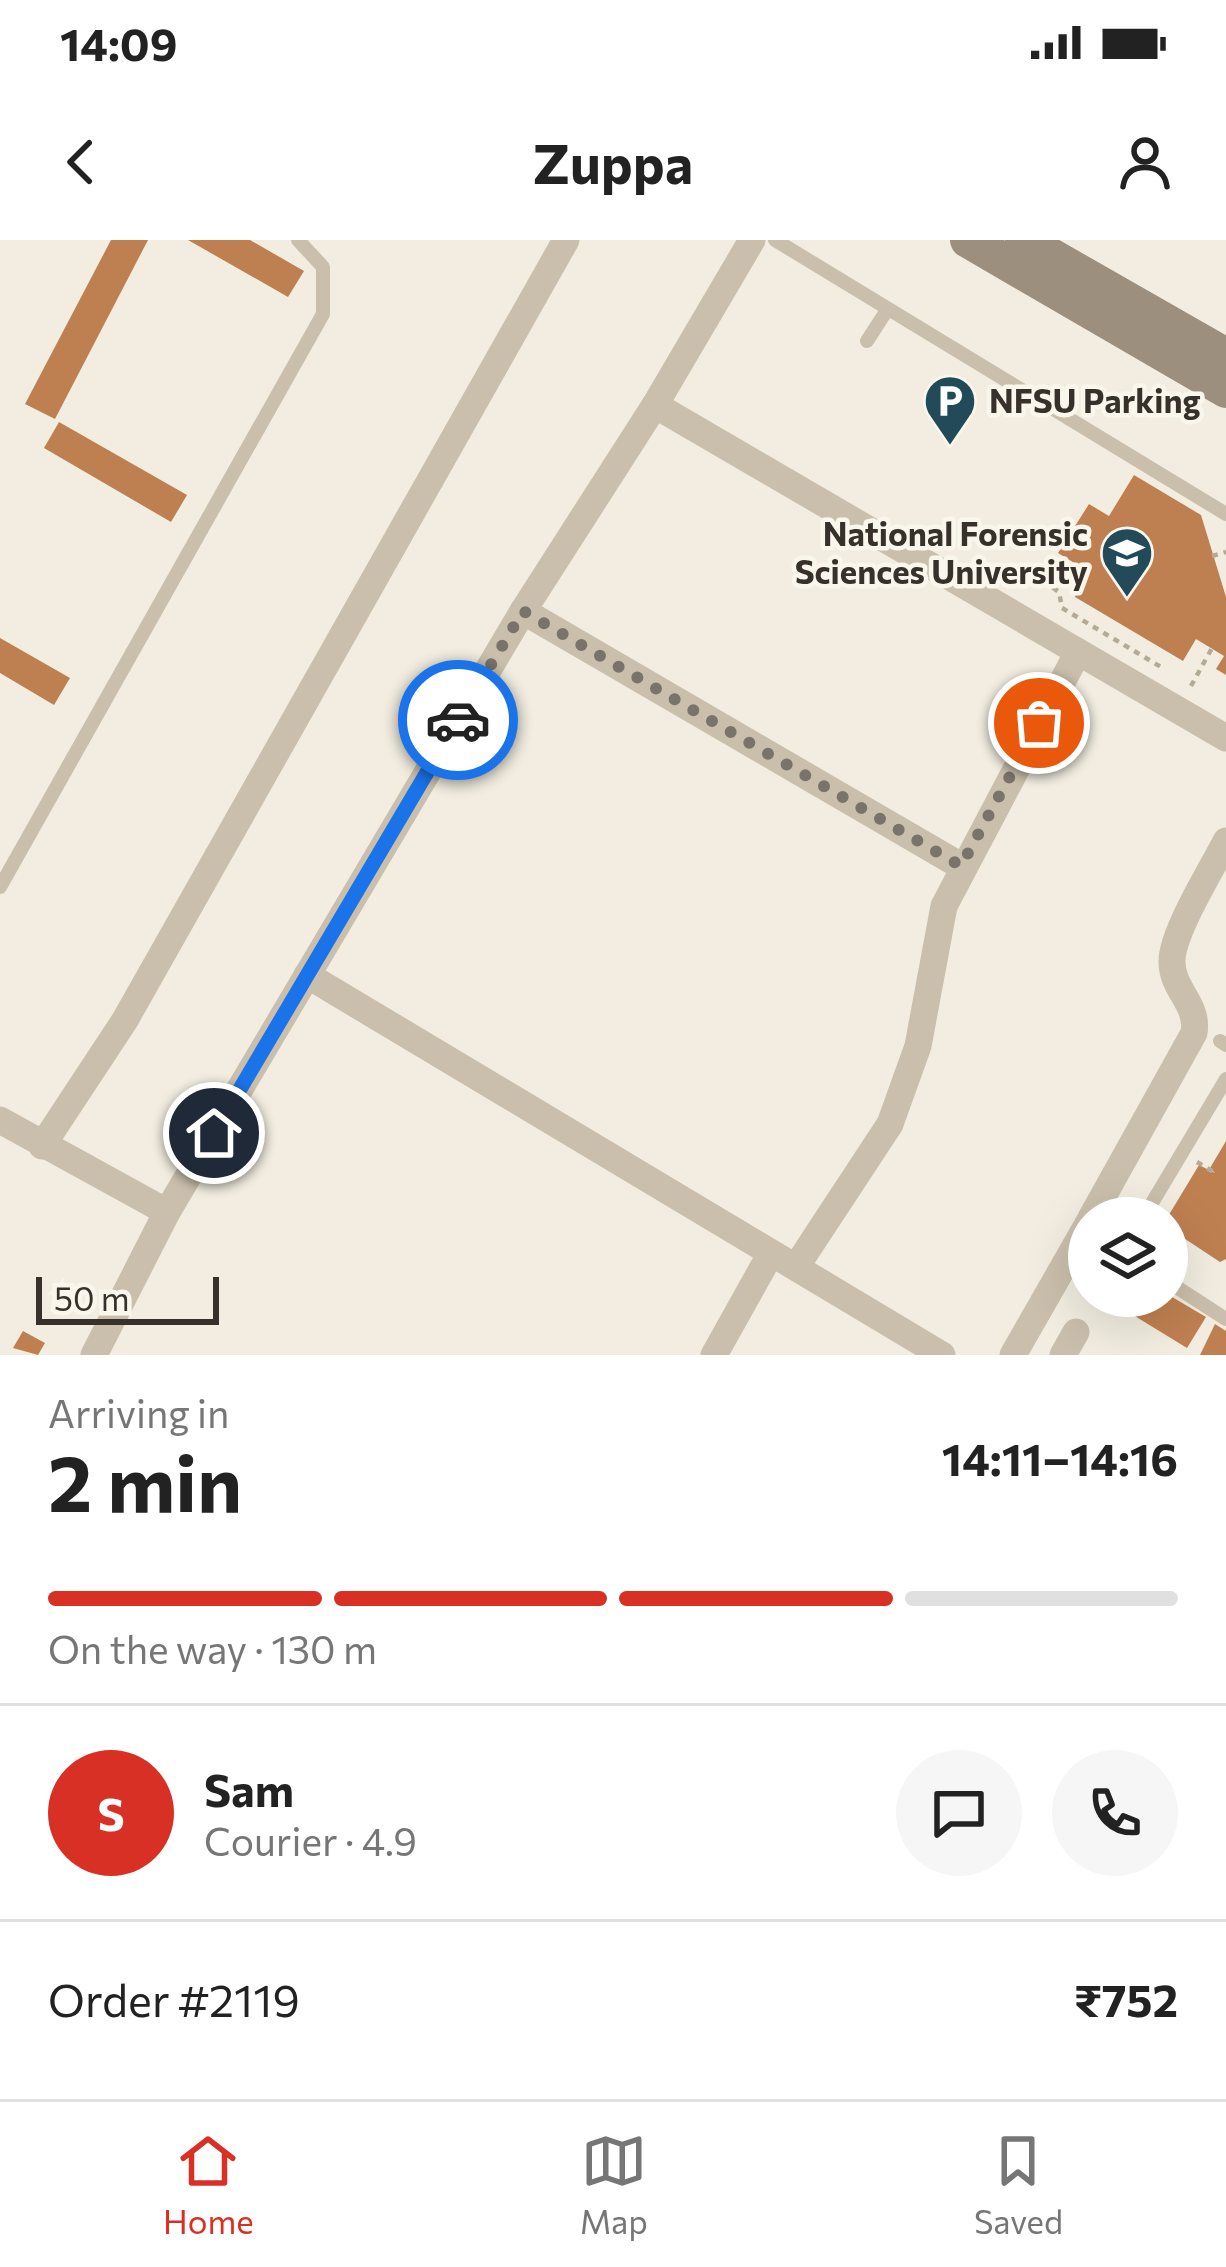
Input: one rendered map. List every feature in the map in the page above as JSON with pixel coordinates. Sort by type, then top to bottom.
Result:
[{"type":"street","points":[[42,1145],[125,1021],[566,240]]},
{"type":"street","points":[[94,1355],[167,1212],[523,611],[655,405],[752,240]]},
{"type":"street","points":[[968,240],[1226,390]]},
{"type":"street","points":[[1023,240],[1226,356]]},
{"type":"street","points":[[655,405],[1226,738]]},
{"type":"street","points":[[523,611],[961,866]]},
{"type":"street","points":[[714,1355],[890,1124],[918,1046],[932,947],[961,866],[1078,652]]},
{"type":"street","points":[[1104,1197],[1194,1033],[1195,1011],[1175,977],[1174,950],[1226,841]]},
{"type":"street","points":[[307,975],[942,1355]]},
{"type":"street","points":[[0,1120],[167,1212]]},
{"type":"street","points":[[1013,1355],[1068,1261]]},
{"type":"lane","points":[[0,887],[322,314],[323,267],[298,240]]},
{"type":"lane","points":[[775,240],[1226,514]]},
{"type":"lane","points":[[867,340],[887,310]]},
{"type":"lane","points":[[1156,1197],[1226,1079]]},
{"type":"lane","points":[[1188,1295],[1226,1319]]},
{"type":"path","points":[[1212,556],[1226,552]]},
{"type":"path","points":[[1034,574],[1059,592],[1063,608],[1208,696]]},
{"type":"path","points":[[1191,686],[1212,648]]},
{"type":"building","points":[[111,240],[148,240],[55,419],[25,404]]},
{"type":"building","points":[[188,240],[250,240],[304,271],[288,297]]},
{"type":"building","points":[[59,422],[187,495],[171,522],[44,448]]},
{"type":"building","points":[[1134,475],[1201,515],[1226,597],[1226,675],[1216,669],[1224,656],[1196,639],[1183,661],[1075,597],[1081,567],[1058,553],[1089,504],[1109,516]]},
{"type":"building","points":[[0,638],[70,678],[54,705],[0,673]]},
{"type":"building","points":[[1226,1141],[1226,1259],[1220,1262],[1188,1241],[1188,1197],[1180,1197],[1199,1165],[1215,1173],[1210,1168]]},
{"type":"building","points":[[1188,1306],[1206,1317],[1187,1348],[1136,1317],[1188,1317]]},
{"type":"building","points":[[1215,1324],[1226,1331],[1226,1355],[1200,1355]]},
{"type":"building","points":[[23,1331],[45,1343],[38,1355],[13,1348]]},
{"type":"way so far","points":[[458,720],[523,611],[961,866],[1039,723]]},
{"type":"place","name":"NFSU Parking","points":[[950,447]]},
{"type":"place","name":"National Forensic Sciences University","points":[[1127,599]]},
{"type":"route","points":[[214,1133],[458,720]]}]
